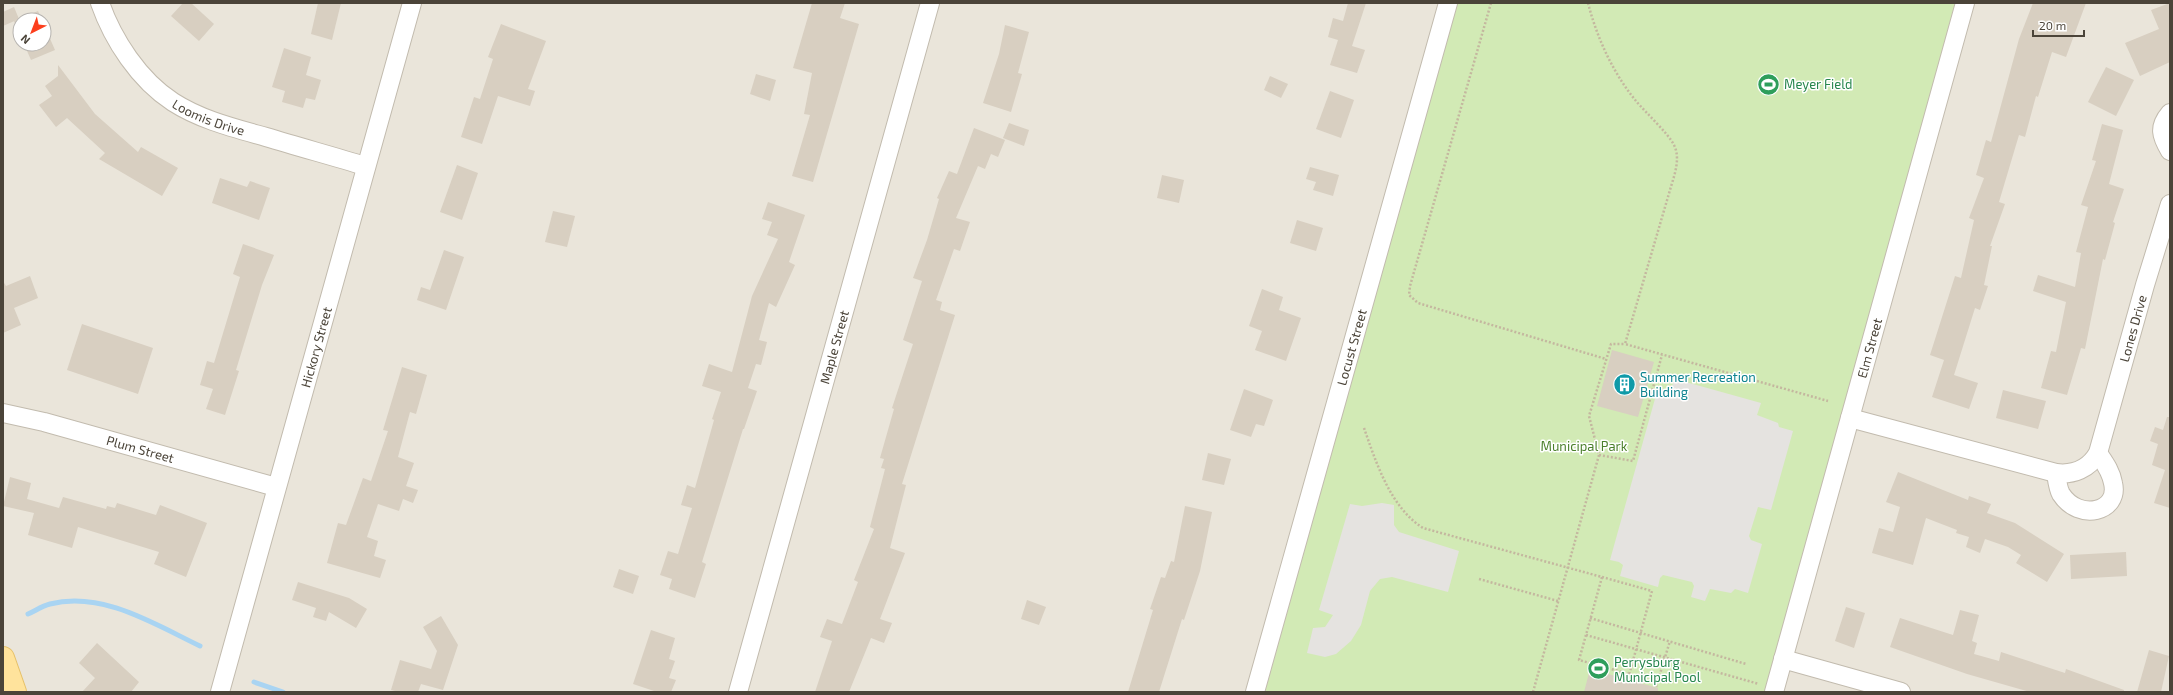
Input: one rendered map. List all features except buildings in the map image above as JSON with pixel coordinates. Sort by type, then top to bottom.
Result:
[{"type":"main road","points":[[3,658],[15,692]]},
{"type":"street","name":"Loomis Drive","points":[[100,3],[114,35],[129,58],[144,77],[172,101],[218,124],[365,166]]},
{"type":"street","name":"Hickory Street","points":[[220,692],[365,166],[412,3]]},
{"type":"street","name":"Maple Street","points":[[738,692],[930,3]]},
{"type":"street","name":"Locust Street","points":[[1256,692],[1448,3]]},
{"type":"street","name":"Elm Street","points":[[1769,689],[1783,659],[1965,3]]},
{"type":"street","points":[[2170,114],[2163,121],[2161,132],[2170,151]]},
{"type":"street","name":"Lones Drive","points":[[1850,418],[2056,473],[2068,474],[2078,471],[2094,461],[2098,453],[2145,284],[2170,204]]},
{"type":"street","name":"Plum Street","points":[[3,413],[44,422],[276,487]]},
{"type":"street","points":[[2056,473],[2060,493],[2072,507],[2084,511],[2095,510],[2104,506],[2112,498],[2114,484],[2108,468],[2098,453]]},
{"type":"street","points":[[1783,659],[1901,692]]},
{"type":"path","points":[[1491,3],[1410,286],[1409,295],[1418,303],[1606,359]]},
{"type":"path","points":[[1588,3],[1594,25],[1613,67],[1634,98],[1674,145],[1676,154],[1676,169],[1624,344]]},
{"type":"path","points":[[1533,692],[1599,455],[1589,416],[1611,344],[1624,344],[1828,401]]},
{"type":"path","points":[[1599,455],[1633,461],[1662,354]]},
{"type":"path","points":[[1364,428],[1386,482],[1404,511],[1423,528],[1652,591],[1628,679]]},
{"type":"path","points":[[1602,577],[1579,660],[1629,674]]},
{"type":"path","points":[[1479,579],[1558,601]]},
{"type":"path","points":[[1590,618],[1746,664]]},
{"type":"path","points":[[1586,635],[1769,689]]},
{"type":"path","points":[[1656,687],[1670,641]]},
{"type":"shaded area","points":[[3,3],[2170,3],[2170,692],[3,692]]},
{"type":"shaded area","points":[[1675,379],[1761,403],[1757,415],[1778,423],[1779,427],[1793,431],[1771,510],[1758,507],[1749,536],[1751,540],[1762,544],[1748,593],[1735,589],[1731,593],[1710,589],[1705,601],[1691,597],[1694,586],[1692,582],[1663,575],[1660,578],[1658,587],[1620,576],[1623,565],[1619,562],[1610,560],[1658,388],[1670,391]]},
{"type":"shaded area","points":[[1382,503],[1394,505],[1394,525],[1399,532],[1459,551],[1448,592],[1392,577],[1380,579],[1370,591],[1361,625],[1351,641],[1336,654],[1325,657],[1307,653],[1313,628],[1325,627],[1333,615],[1319,610],[1350,504],[1362,506]]},
{"type":"green space","name":"Municipal Park","points":[[1457,3],[1955,3],[1768,692],[1265,692]]},
{"type":"waterway","points":[[28,614],[50,604],[70,601],[89,602],[128,612],[200,646]]},
{"type":"waterway","points":[[254,682],[283,692]]},
{"type":"place","name":"Meyer Field","points":[[1769,84]]},
{"type":"place","name":"Summer Recreation Building","points":[[1625,384]]},
{"type":"place","name":"Perrysburg Municipal Pool","points":[[1599,669]]}]
